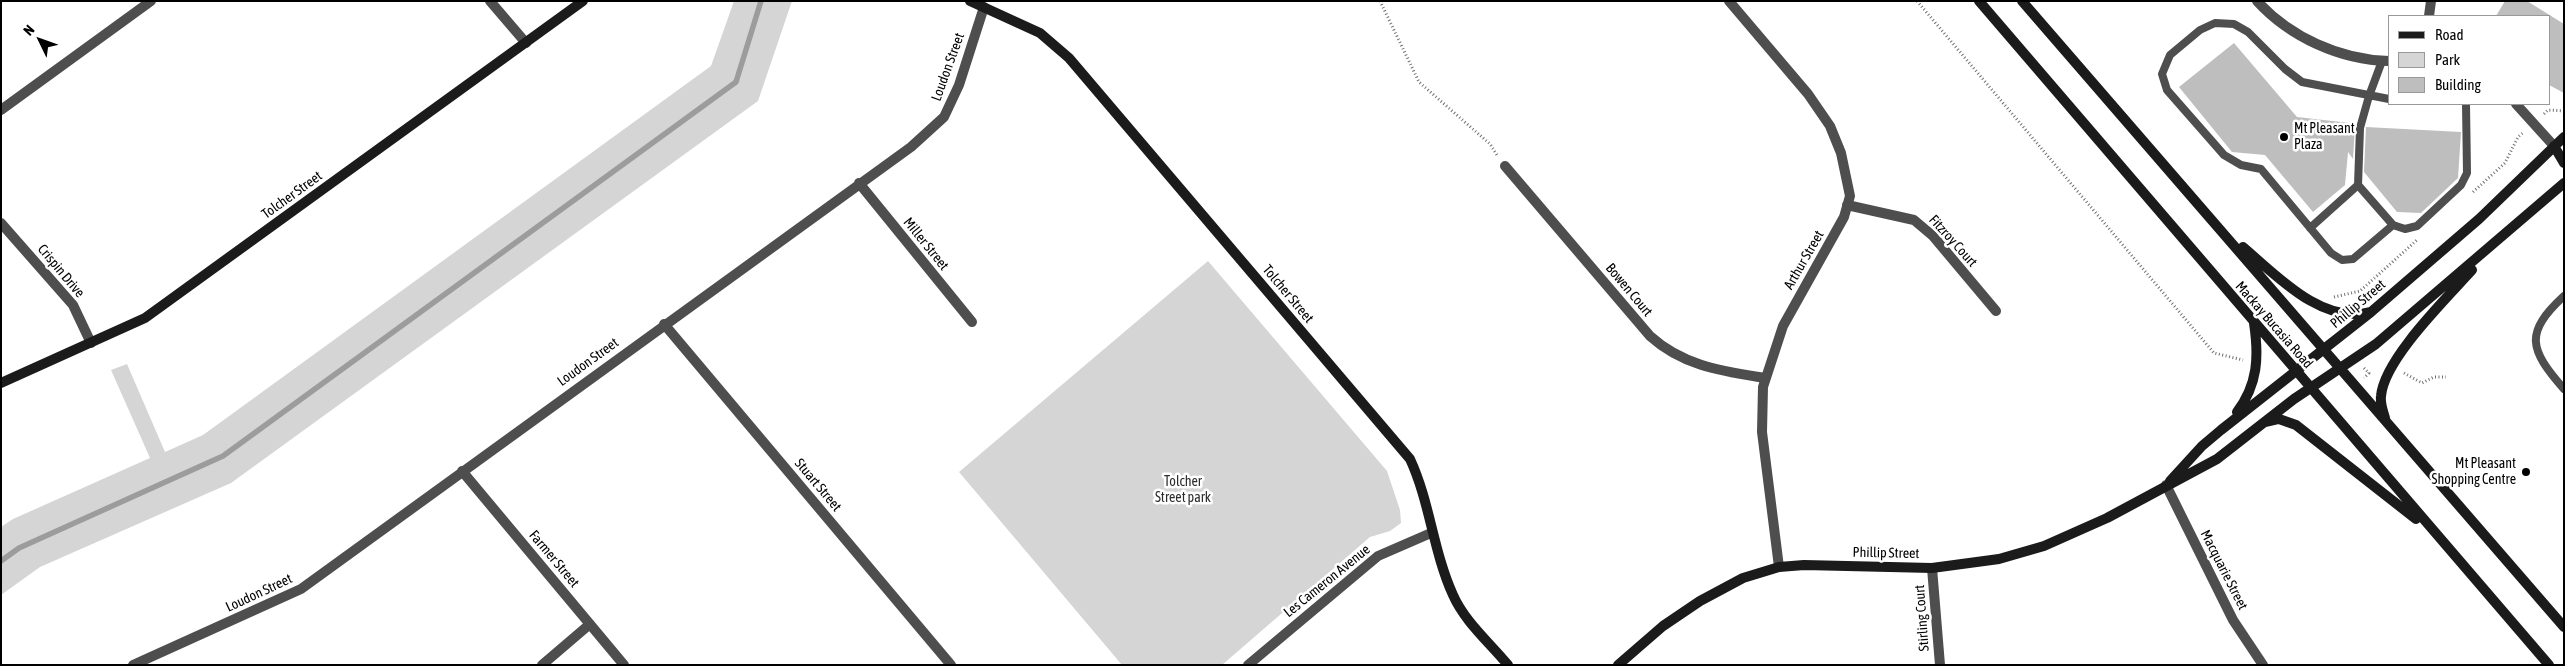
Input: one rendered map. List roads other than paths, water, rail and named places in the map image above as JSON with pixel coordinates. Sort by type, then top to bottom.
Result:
[{"type":"street","points":[[1,110],[151,1]]},
{"type":"street","points":[[490,1],[526,43]]},
{"type":"street","name":"Tolcher Street","points":[[1,383],[145,318],[583,1]]},
{"type":"street","name":"Tolcher Street","points":[[970,1],[1040,33],[1069,58],[1410,459],[1419,479],[1431,533],[1453,595],[1461,609],[1508,665]]},
{"type":"street","name":"Arthur Street","points":[[1729,1],[1808,94],[1830,126],[1842,153],[1850,196],[1844,216],[1783,326],[1763,387],[1762,432],[1779,567]]},
{"type":"street","name":"Mackay Bucasia Road","points":[[1979,1],[2549,665]]},
{"type":"street","name":"Mackay Bucasia Road","points":[[2022,1],[2151,153],[2221,230],[2564,627]]},
{"type":"street","points":[[2257,1],[2286,27],[2311,42],[2341,53],[2386,61]]},
{"type":"street","points":[[2429,15],[2431,1]]},
{"type":"street","name":"Loudon Street","points":[[134,665],[301,589],[664,324],[911,147],[944,117],[959,85],[984,7]]},
{"type":"street","points":[[2517,105],[2554,146],[2564,163]]},
{"type":"street","name":"Phillip Street","points":[[2166,486],[2202,446],[2371,312],[2479,218],[2564,136]]},
{"type":"street","points":[[2554,146],[2564,151]]},
{"type":"street","name":"Bowen Court","points":[[1505,166],[1650,336],[1665,350],[1707,369],[1765,378]]},
{"type":"street","name":"Miller Street","points":[[859,183],[972,322]]},
{"type":"street","name":"Phillip Street","points":[[1618,665],[1663,626],[1700,601],[1743,578],[1779,567],[1804,565],[1932,568],[1999,559],[2044,546],[2107,518],[2217,459],[2310,388],[2389,334],[2564,183]]},
{"type":"street","name":"Fitzroy Court","points":[[1847,205],[1914,220],[1933,236],[1996,311]]},
{"type":"street","name":"Crispin Drive","points":[[1,223],[73,305],[91,342]]},
{"type":"street","points":[[2221,230],[2286,282],[2316,302],[2347,314],[2371,312]]},
{"type":"street","points":[[2387,423],[2381,405],[2381,392],[2404,348],[2501,238]]},
{"type":"street","points":[[2221,430],[2239,409],[2254,381],[2258,359],[2254,323]]},
{"type":"street","name":"Stuart Street","points":[[664,324],[951,665]]},
{"type":"street","points":[[2262,424],[2279,420],[2296,425],[2434,533]]},
{"type":"street","name":"Farmer Street","points":[[462,471],[624,665]]},
{"type":"street","name":"Macquarie Street","points":[[2166,486],[2233,620],[2263,665]]},
{"type":"street","name":"Les Cameron Avenue","points":[[1248,665],[1378,556],[1431,533]]},
{"type":"street","name":"Stirling Court","points":[[1932,568],[1940,665]]},
{"type":"street","points":[[542,665],[590,624]]},
{"type":"lane","points":[[2388,99],[2302,82],[2285,69],[2248,32],[2234,24],[2215,23],[2200,30],[2170,54],[2162,74],[2167,90],[2224,155],[2242,165],[2261,168],[2330,253],[2342,260],[2353,259],[2393,225]]},
{"type":"lane","points":[[2386,61],[2369,96],[2360,128],[2358,185],[2393,225],[2405,229],[2417,226],[2461,185],[2467,174],[2466,105]]},
{"type":"lane","points":[[2310,228],[2358,185]]},
{"type":"lane","points":[[2564,296],[2543,315],[2535,330],[2540,358],[2564,389]]},
{"type":"waterway","points":[[1,561],[19,548],[223,456],[736,82],[761,1]]},
{"type":"place","name":"Mt Pleasant Plaza","points":[[2284,137]]},
{"type":"place","name":"Mt Pleasant Shopping Centre","points":[[2526,472]]},
{"type":"park label","name":"Tolcher Street park","points":[[1183,490]]}]
